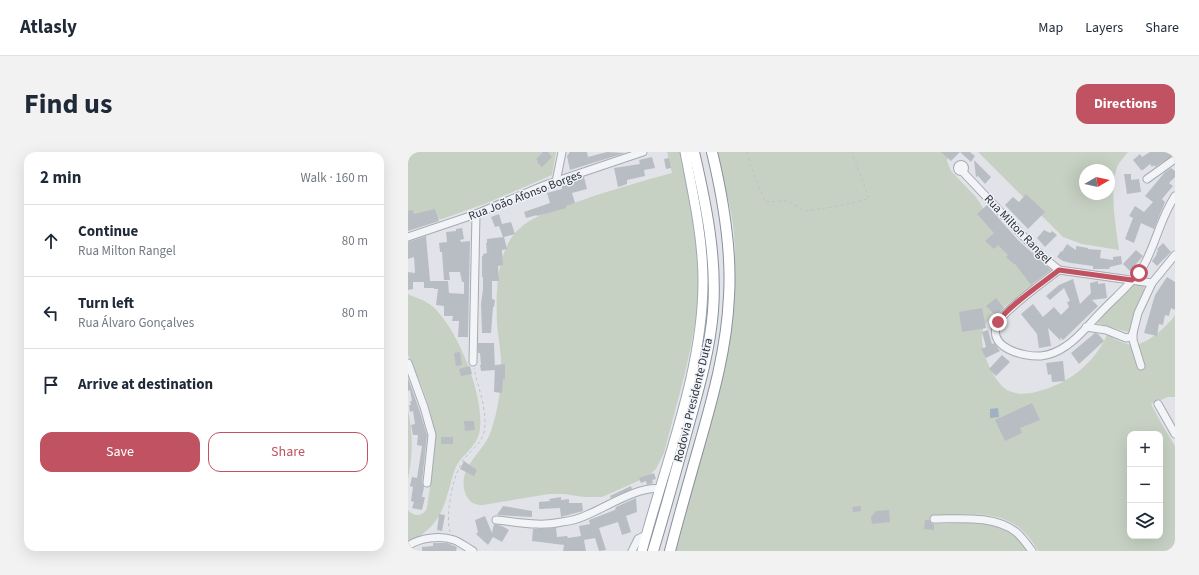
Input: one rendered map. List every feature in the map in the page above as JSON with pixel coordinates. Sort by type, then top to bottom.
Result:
[{"type":"highway","name":"Rodovia Presidente Dutra","points":[[653,551],[697,396],[706,359],[713,311],[712,251],[704,196],[694,152]]},
{"type":"highway","name":"Rodovia Presidente Dutra","points":[[670,551],[719,373],[727,328],[729,295],[728,250],[724,210],[712,152]]},
{"type":"main road","points":[[642,551],[694,364],[702,303],[703,279],[700,236],[685,152]]},
{"type":"street","points":[[556,182],[562,152]]},
{"type":"street","name":"Rua João Afonso Borges","points":[[408,238],[476,214],[556,182],[643,152]]},
{"type":"street","points":[[1147,179],[1175,160]]},
{"type":"street","name":"Rua Milton Rangel","points":[[962,171],[1043,257],[1059,270],[1152,283]]},
{"type":"street","points":[[1059,270],[1003,316],[996,326],[996,333],[998,340],[1004,347],[1015,352],[1042,356],[1055,352],[1066,346],[1144,266],[1162,220],[1175,196]]},
{"type":"street","points":[[473,362],[476,214]]},
{"type":"street","points":[[1141,366],[1134,347],[1133,333],[1142,303],[1152,283],[1175,255]]},
{"type":"street","points":[[1086,327],[1106,330],[1126,338],[1130,337],[1133,333]]},
{"type":"street","points":[[408,363],[424,407],[432,435],[427,482]]},
{"type":"street","points":[[1158,404],[1175,434]]},
{"type":"street","points":[[496,520],[545,524],[563,522],[588,515],[632,494],[650,489],[660,489]]},
{"type":"street","points":[[934,519],[980,520],[992,522],[1011,529],[1017,533],[1032,551]]},
{"type":"street","points":[[632,551],[638,539],[646,535]]},
{"type":"street","points":[[408,546],[412,543],[430,538],[448,538],[455,540],[473,551]]},
{"type":"path","points":[[747,152],[751,167],[765,202],[788,201],[805,211],[869,200],[852,152]]},
{"type":"path","points":[[455,540],[450,532],[448,524],[448,509],[453,487],[459,467],[464,459],[481,441],[484,426],[483,406],[473,362]]},
{"type":"green space","points":[[408,152],[556,152],[552,175],[487,203],[442,219],[408,223]]},
{"type":"green space","points":[[667,152],[683,152],[695,227],[699,272],[696,318],[687,364],[664,453],[656,469],[647,477],[602,497],[549,494],[483,505],[473,503],[466,495],[464,477],[467,469],[483,446],[491,431],[498,404],[501,359],[497,323],[497,291],[499,270],[505,249],[518,230],[525,224],[545,213],[608,191],[672,173]]},
{"type":"green space","points":[[715,152],[949,152],[947,161],[951,171],[976,197],[1033,285],[991,317],[982,333],[982,343],[986,359],[994,375],[1003,387],[1012,392],[1022,394],[1033,393],[1059,384],[1078,372],[1087,364],[1101,346],[1107,335],[1127,344],[1138,344],[1156,334],[1175,315],[1175,397],[1168,397],[1151,404],[1175,446],[1175,551],[1038,551],[1028,536],[1017,526],[1005,519],[992,516],[963,515],[931,516],[931,524],[976,523],[999,527],[1009,530],[1017,536],[1029,551],[675,551],[708,434],[726,355],[732,315],[735,275],[734,234],[729,203]]},
{"type":"green space","points":[[978,152],[1128,152],[1117,167],[1115,176],[1115,164],[1079,164],[1079,200],[1113,200],[1119,250],[1082,244],[1063,237]]},
{"type":"green space","points":[[1131,283],[1145,286],[1131,333],[1097,323]]},
{"type":"green space","points":[[408,294],[432,306],[442,316],[451,331],[468,366],[479,403],[480,420],[477,439],[456,466],[444,504],[437,518],[424,533],[408,542],[408,510],[413,514],[418,515],[423,513],[427,508],[434,452],[434,434],[426,397],[408,355]]},
{"type":"green space","points":[[408,410],[412,444],[408,479]]},
{"type":"water","points":[[998,408],[999,417],[990,418],[990,409]]},
{"type":"building","points":[[543,152],[548,152],[552,157],[542,167],[536,159]]},
{"type":"building","points":[[570,152],[587,152],[588,157],[607,152],[625,153],[570,170],[567,156]]},
{"type":"building","points":[[941,152],[960,152],[951,161]]},
{"type":"building","points":[[960,152],[970,152],[975,156],[971,162]]},
{"type":"building","points":[[1150,152],[1175,152],[1175,154],[1155,167],[1154,165],[1152,167],[1150,164],[1141,170],[1133,160],[1140,154],[1142,157]]},
{"type":"building","points":[[652,157],[655,168],[644,170],[645,176],[627,180],[627,184],[618,187],[614,168],[640,164],[639,160]]},
{"type":"building","points":[[669,158],[671,168],[666,169],[664,159]]},
{"type":"building","points":[[974,160],[991,177],[985,184],[978,176],[976,177]]},
{"type":"building","points":[[1171,168],[1175,171],[1175,177],[1169,183],[1173,186],[1162,199],[1165,202],[1154,229],[1141,223],[1134,243],[1125,239],[1133,218],[1129,216],[1135,206],[1144,212],[1153,202],[1145,196],[1165,172]]},
{"type":"building","points":[[1124,174],[1131,174],[1131,180],[1139,179],[1141,192],[1127,194]]},
{"type":"building","points":[[584,177],[587,189],[572,193],[575,203],[566,206],[566,208],[526,218],[524,212],[550,203],[547,193],[562,189],[562,184]]},
{"type":"building","points":[[1026,194],[1045,212],[1028,229],[1005,205],[1013,197],[1019,202]]},
{"type":"building","points":[[987,205],[1019,241],[1051,270],[1031,285],[1015,264],[1006,257],[1008,255],[998,245],[994,249],[985,241],[994,233],[977,214]]},
{"type":"building","points":[[435,209],[439,221],[408,231],[408,211],[413,210],[414,214]]},
{"type":"building","points":[[499,214],[502,224],[511,222],[515,234],[504,237],[507,249],[502,250],[503,265],[498,266],[499,281],[492,281],[492,299],[495,300],[491,333],[482,333],[482,256],[483,254],[487,253],[487,239],[503,237],[499,226],[495,227],[491,217]]},
{"type":"building","points":[[462,228],[464,239],[460,240],[461,242],[470,241],[468,337],[458,337],[459,321],[452,321],[453,316],[444,316],[444,306],[436,305],[438,289],[424,288],[424,282],[413,282],[413,289],[408,290],[408,272],[415,273],[414,257],[408,259],[408,242],[426,236],[430,281],[448,281],[449,293],[464,294],[464,282],[462,282],[460,272],[449,272],[450,280],[444,280],[442,252],[440,252],[439,243],[447,242],[446,232],[456,231],[456,229]]},
{"type":"building","points":[[1044,230],[1050,233],[1052,231],[1057,235],[1045,247],[1037,238]]},
{"type":"building","points":[[1163,243],[1171,252],[1157,266],[1152,261],[1157,254],[1157,249]]},
{"type":"building","points":[[1067,244],[1076,250],[1076,246],[1101,250],[1100,258],[1113,260],[1113,257],[1121,256],[1122,264],[1110,267],[1109,269],[1093,269],[1093,266],[1063,261],[1057,257]]},
{"type":"building","points":[[1136,250],[1143,256],[1130,271],[1123,264]]},
{"type":"building","points":[[1167,277],[1175,282],[1175,310],[1171,308],[1169,316],[1165,315],[1163,325],[1159,324],[1157,336],[1144,333],[1155,295]]},
{"type":"building","points":[[1073,279],[1080,304],[1091,293],[1090,283],[1098,281],[1098,284],[1105,283],[1107,298],[1092,300],[1098,306],[1063,340],[1060,337],[1061,341],[1048,328],[1051,346],[1039,348],[1037,334],[1021,314],[1033,304],[1043,317],[1054,307],[1061,315],[1069,307],[1067,302],[1070,301],[1064,288],[1050,300],[1046,296],[1059,285]]},
{"type":"building","points":[[996,298],[1004,308],[996,316],[986,306]]},
{"type":"building","points":[[982,308],[986,328],[962,332],[959,312]]},
{"type":"building","points":[[988,330],[992,344],[994,343],[1000,351],[986,358],[981,349],[986,347],[982,332]]},
{"type":"building","points":[[1095,333],[1098,334],[1104,341],[1079,364],[1071,353]]},
{"type":"building","points":[[478,343],[494,343],[495,370],[481,371]]},
{"type":"building","points":[[460,352],[462,365],[456,366],[454,353]]},
{"type":"building","points":[[1002,355],[1010,362],[996,376],[989,369]]},
{"type":"building","points":[[1063,361],[1065,381],[1052,382],[1051,374],[1048,375],[1046,363]]},
{"type":"building","points":[[505,364],[505,379],[503,379],[502,393],[494,392],[495,365]]},
{"type":"building","points":[[470,366],[472,374],[461,376],[459,369]]},
{"type":"building","points":[[408,378],[427,435],[422,482],[424,487],[422,497],[425,497],[422,510],[412,508],[414,502],[411,501],[413,487],[410,486],[412,477],[417,478],[422,446],[417,445],[418,435],[413,435],[411,425],[415,424],[413,411],[410,412],[409,405],[411,405],[410,401],[412,401],[410,390],[408,391]]},
{"type":"building","points":[[1032,403],[1040,420],[1020,428],[1022,433],[1005,441],[995,420]]},
{"type":"building","points":[[464,421],[474,421],[475,430],[465,431]]},
{"type":"building","points":[[441,437],[453,437],[453,444],[441,444]]},
{"type":"building","points":[[464,461],[477,470],[474,476],[460,469]]},
{"type":"building","points":[[654,473],[656,479],[652,480],[653,483],[647,485],[646,481],[641,483],[639,478]]},
{"type":"building","points":[[631,486],[632,489],[611,498],[610,496]]},
{"type":"building","points":[[561,497],[561,500],[569,499],[569,503],[582,503],[583,511],[561,517],[560,508],[539,509],[539,502],[550,501],[549,499]]},
{"type":"building","points":[[636,498],[637,512],[626,516],[631,532],[622,535],[618,522],[599,528],[606,550],[599,551],[595,538],[584,540],[586,551],[563,551],[564,545],[532,541],[533,529],[556,528],[557,537],[567,536],[568,538],[581,536],[579,526],[590,524],[589,520],[615,510],[616,507]]},
{"type":"building","points":[[503,506],[532,511],[532,517],[497,515]]},
{"type":"building","points":[[861,506],[861,511],[853,512],[852,507]]},
{"type":"building","points":[[889,510],[890,522],[872,524],[871,517],[876,511]]},
{"type":"building","points":[[439,514],[445,515],[442,531],[437,530]]},
{"type":"building","points":[[485,516],[492,533],[494,524],[509,530],[502,542],[493,537],[488,545],[476,534],[478,532],[475,520]]},
{"type":"building","points":[[925,520],[929,520],[934,524],[934,530],[924,529]]},
{"type":"building","points":[[433,543],[447,543],[457,547],[456,551],[422,551],[422,547],[433,546]]},
{"type":"route","points":[[998,322],[1016,304],[1059,270],[1132,280],[1139,273]]}]
